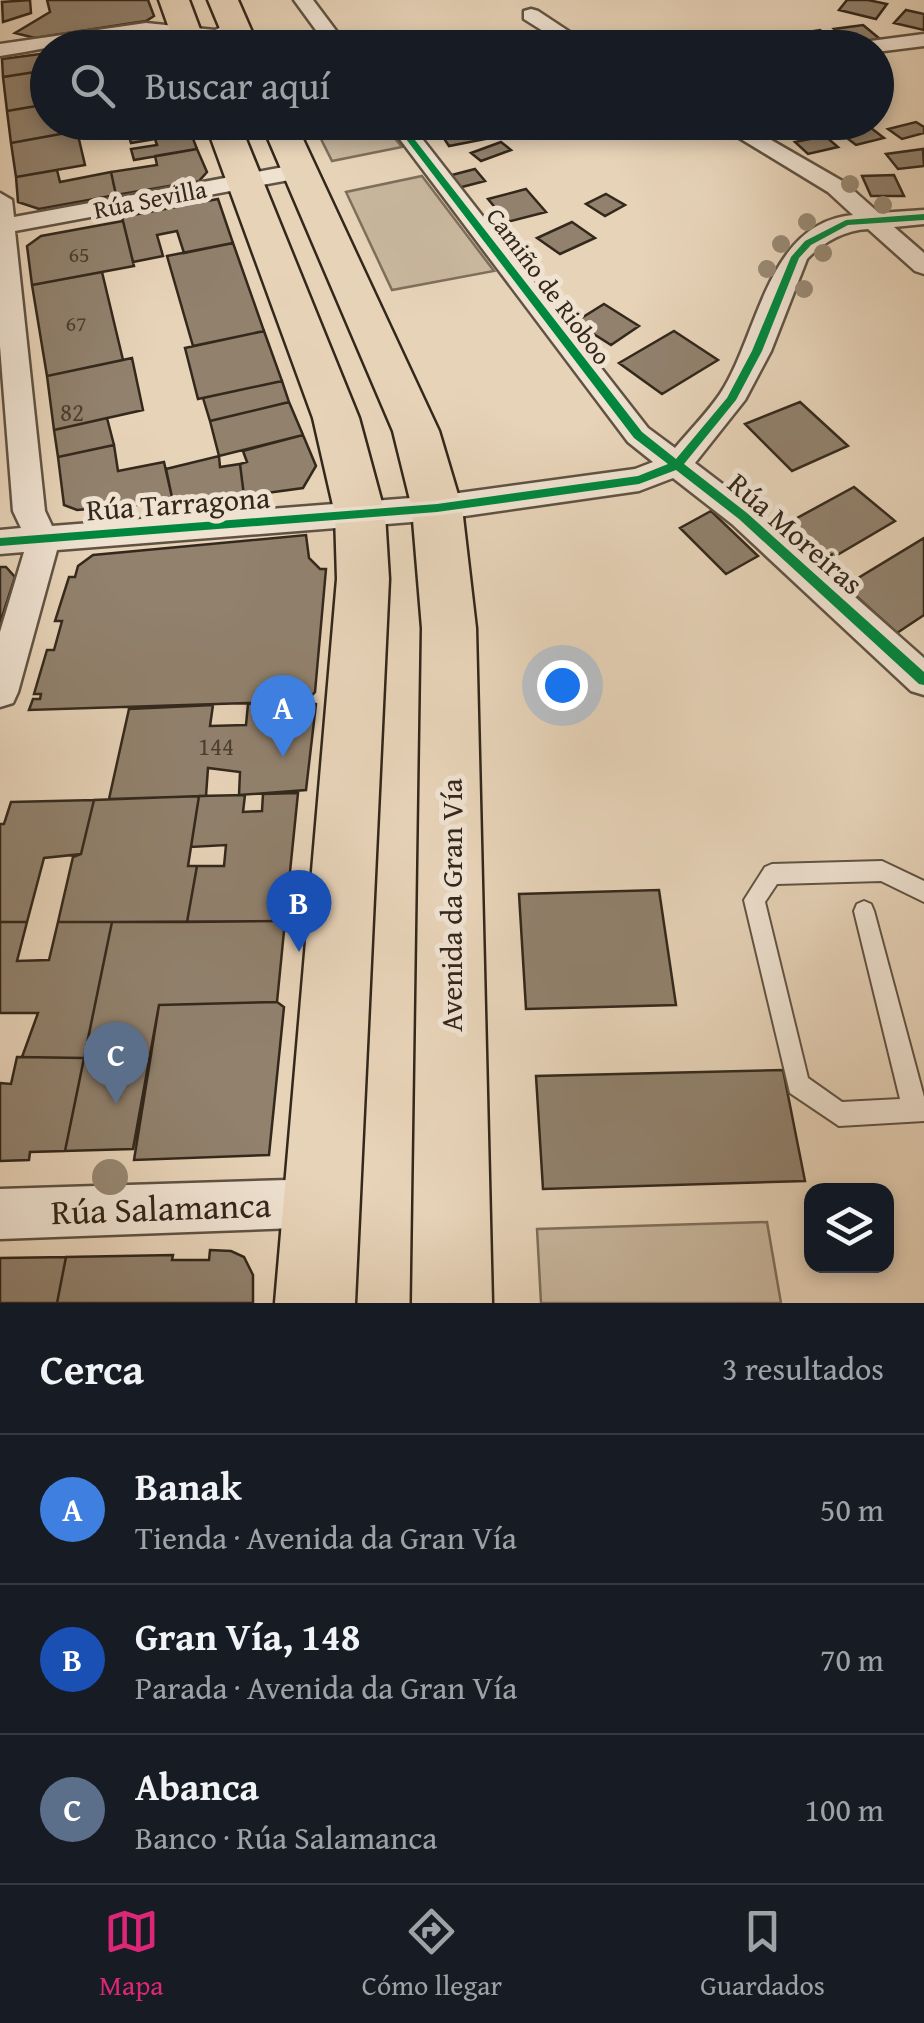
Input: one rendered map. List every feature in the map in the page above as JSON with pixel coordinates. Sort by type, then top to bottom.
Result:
[{"type":"main road","points":[[174,0],[186,30]]},
{"type":"main road","points":[[229,140],[336,418],[360,514],[362,602],[315,1303]]},
{"type":"main road","name":"Avenida da Gran Vía","points":[[286,140],[416,431],[437,508],[448,591],[452,1303]]},
{"type":"main road","points":[[362,602],[395,586],[424,583],[448,591]]},
{"type":"street","points":[[303,0],[326,30]]},
{"type":"street","points":[[531,15],[555,30]]},
{"type":"street","points":[[894,44],[924,40]]},
{"type":"street","points":[[0,50],[30,46]]},
{"type":"street","name":"Camiño de Rioboo","points":[[410,140],[615,410],[638,435],[677,465]]},
{"type":"street","points":[[754,140],[836,187],[924,266]]},
{"type":"street","name":"Rúa Sevilla","points":[[1,217],[300,171]]},
{"type":"street","points":[[0,692],[36,576],[42,538],[29,511],[1,217]]},
{"type":"street","points":[[360,514],[610,487],[677,465],[731,400],[795,257],[808,242],[830,228],[874,221],[924,218],[924,231],[874,221]]},
{"type":"street","name":"Rúa Moreiras","points":[[677,465],[743,516],[924,680]]},
{"type":"street","name":"Rúa Tarragona","points":[[0,542],[360,514]]},
{"type":"street","name":"Rúa Salamanca","points":[[0,1214],[322,1203]]},
{"type":"lane","points":[[864,911],[919,1109],[840,1114],[798,1084],[754,900],[772,874],[882,871],[924,892]]},
{"type":"shaded area","points":[[322,140],[396,140],[402,147],[332,161]]},
{"type":"shaded area","points":[[422,176],[494,271],[392,290],[346,192]]},
{"type":"shaded area","points":[[767,1222],[781,1303],[541,1303],[537,1229]]},
{"type":"building","points":[[30,0],[31,13],[3,22],[2,2]]},
{"type":"building","points":[[47,0],[148,0],[154,16],[146,21],[87,30],[30,30],[30,37],[15,33],[50,12]]},
{"type":"building","points":[[847,0],[887,4],[876,19],[839,10]]},
{"type":"building","points":[[906,10],[924,14],[924,30],[894,23]]},
{"type":"building","points":[[863,25],[869,30],[835,30]]},
{"type":"building","points":[[30,55],[30,73],[3,77],[2,59]]},
{"type":"building","points":[[30,73],[30,107],[7,111],[3,77]]},
{"type":"building","points":[[30,107],[30,140],[11,143],[7,111]]},
{"type":"building","points":[[916,122],[924,127],[924,133],[902,139],[894,133],[894,128]]},
{"type":"building","points":[[79,140],[85,165],[16,177],[11,143]]},
{"type":"building","points":[[155,140],[194,140],[197,149],[134,160],[131,149],[157,145]]},
{"type":"building","points":[[445,140],[480,140],[449,146]]},
{"type":"building","points":[[830,140],[838,147],[808,154],[795,142]]},
{"type":"building","points":[[850,140],[876,140],[856,145]]},
{"type":"building","points":[[501,142],[511,150],[481,161],[471,153]]},
{"type":"building","points":[[197,149],[207,172],[199,181],[116,195],[111,172],[157,165],[155,156]]},
{"type":"building","points":[[923,149],[924,166],[898,169],[886,154]]},
{"type":"building","points":[[475,169],[485,181],[458,188],[448,176]]},
{"type":"building","points":[[57,170],[60,182],[111,172],[116,195],[39,209],[18,202],[16,177]]},
{"type":"building","points":[[894,175],[904,196],[871,196],[862,176]]},
{"type":"building","points":[[526,189],[546,212],[507,222],[488,199]]},
{"type":"building","points":[[606,194],[625,205],[605,216],[586,204]]},
{"type":"building","points":[[218,199],[233,243],[184,253],[177,231],[157,235],[163,256],[133,262],[122,217]]},
{"type":"building","points":[[123,221],[134,266],[32,285],[27,246],[41,236]]},
{"type":"building","points":[[572,222],[595,238],[560,254],[537,238]]},
{"type":"building","points":[[233,243],[264,331],[193,346],[167,256]]},
{"type":"building","points":[[102,272],[123,360],[47,376],[32,285]]},
{"type":"building","points":[[604,304],[639,326],[611,345],[575,322]]},
{"type":"building","points":[[264,331],[282,381],[198,399],[185,348]]},
{"type":"building","points":[[674,331],[718,360],[662,394],[619,363]]},
{"type":"building","points":[[132,358],[143,410],[54,430],[47,376]]},
{"type":"building","points":[[282,381],[289,402],[210,421],[203,398]]},
{"type":"building","points":[[289,402],[303,435],[219,456],[210,421]]},
{"type":"building","points":[[800,402],[848,446],[792,471],[745,424]]},
{"type":"building","points":[[107,418],[114,445],[58,457],[54,430]]},
{"type":"building","points":[[303,435],[316,466],[303,488],[244,496],[240,464],[247,462],[243,451]]},
{"type":"building","points":[[114,445],[118,471],[164,462],[173,502],[77,510],[64,505],[58,457]]},
{"type":"building","points":[[219,456],[220,467],[240,464],[244,496],[173,502],[166,469]]},
{"type":"building","points":[[854,487],[895,521],[827,561],[786,524]]},
{"type":"building","points":[[711,511],[758,556],[726,574],[680,528]]},
{"type":"building","points":[[306,535],[309,558],[320,569],[326,569],[315,692],[307,701],[29,710],[33,699],[40,699],[41,694],[34,694],[47,650],[54,650],[62,621],[55,621],[69,577],[75,577],[78,566],[93,555]]},
{"type":"building","points":[[924,538],[924,615],[897,633],[845,586]]},
{"type":"building","points":[[0,567],[6,567],[15,577],[0,623]]},
{"type":"building","points":[[248,704],[316,704],[306,790],[239,795],[240,772],[208,768],[206,796],[109,799],[129,709],[213,705],[210,726],[246,725]]},
{"type":"building","points":[[298,793],[285,921],[187,922],[197,866],[224,866],[226,845],[191,847],[199,796],[245,795],[243,812],[262,811],[263,794]]},
{"type":"building","points":[[199,796],[188,866],[197,866],[187,922],[58,922],[73,857],[81,854],[94,800]]},
{"type":"building","points":[[94,800],[81,854],[44,858],[27,922],[0,922],[0,824],[4,824],[11,802]]},
{"type":"building","points":[[659,890],[676,1005],[526,1009],[519,894]]},
{"type":"building","points":[[285,921],[277,1002],[159,1005],[133,1149],[65,1151],[112,922]]},
{"type":"building","points":[[0,922],[27,922],[17,961],[49,960],[58,922],[112,922],[84,1058],[22,1057],[38,1013],[0,1013]]},
{"type":"building","points":[[277,1002],[284,1007],[269,1155],[134,1160],[159,1005]]},
{"type":"building","points":[[17,1057],[84,1058],[65,1151],[30,1152],[29,1160],[0,1161],[0,1083],[11,1084]]},
{"type":"building","points":[[783,1070],[805,1181],[543,1189],[536,1076]]},
{"type":"building","points":[[210,1250],[231,1251],[244,1257],[253,1275],[253,1303],[57,1303],[66,1257],[173,1255],[172,1260],[209,1260]]},
{"type":"building","points":[[66,1257],[57,1303],[0,1303],[0,1258]]},
{"type":"cycle path","points":[[411,140],[638,435],[743,516],[924,680]]},
{"type":"cycle path","points":[[0,542],[437,508],[639,480],[677,465],[731,400],[757,351],[795,257],[808,243],[846,223],[924,217]]},
{"type":"place","name":"Banak","points":[[283,757]]},
{"type":"place","name":"Gran Vía, 148","points":[[299,952]]},
{"type":"place","name":"Abanca","points":[[116,1104]]}]
